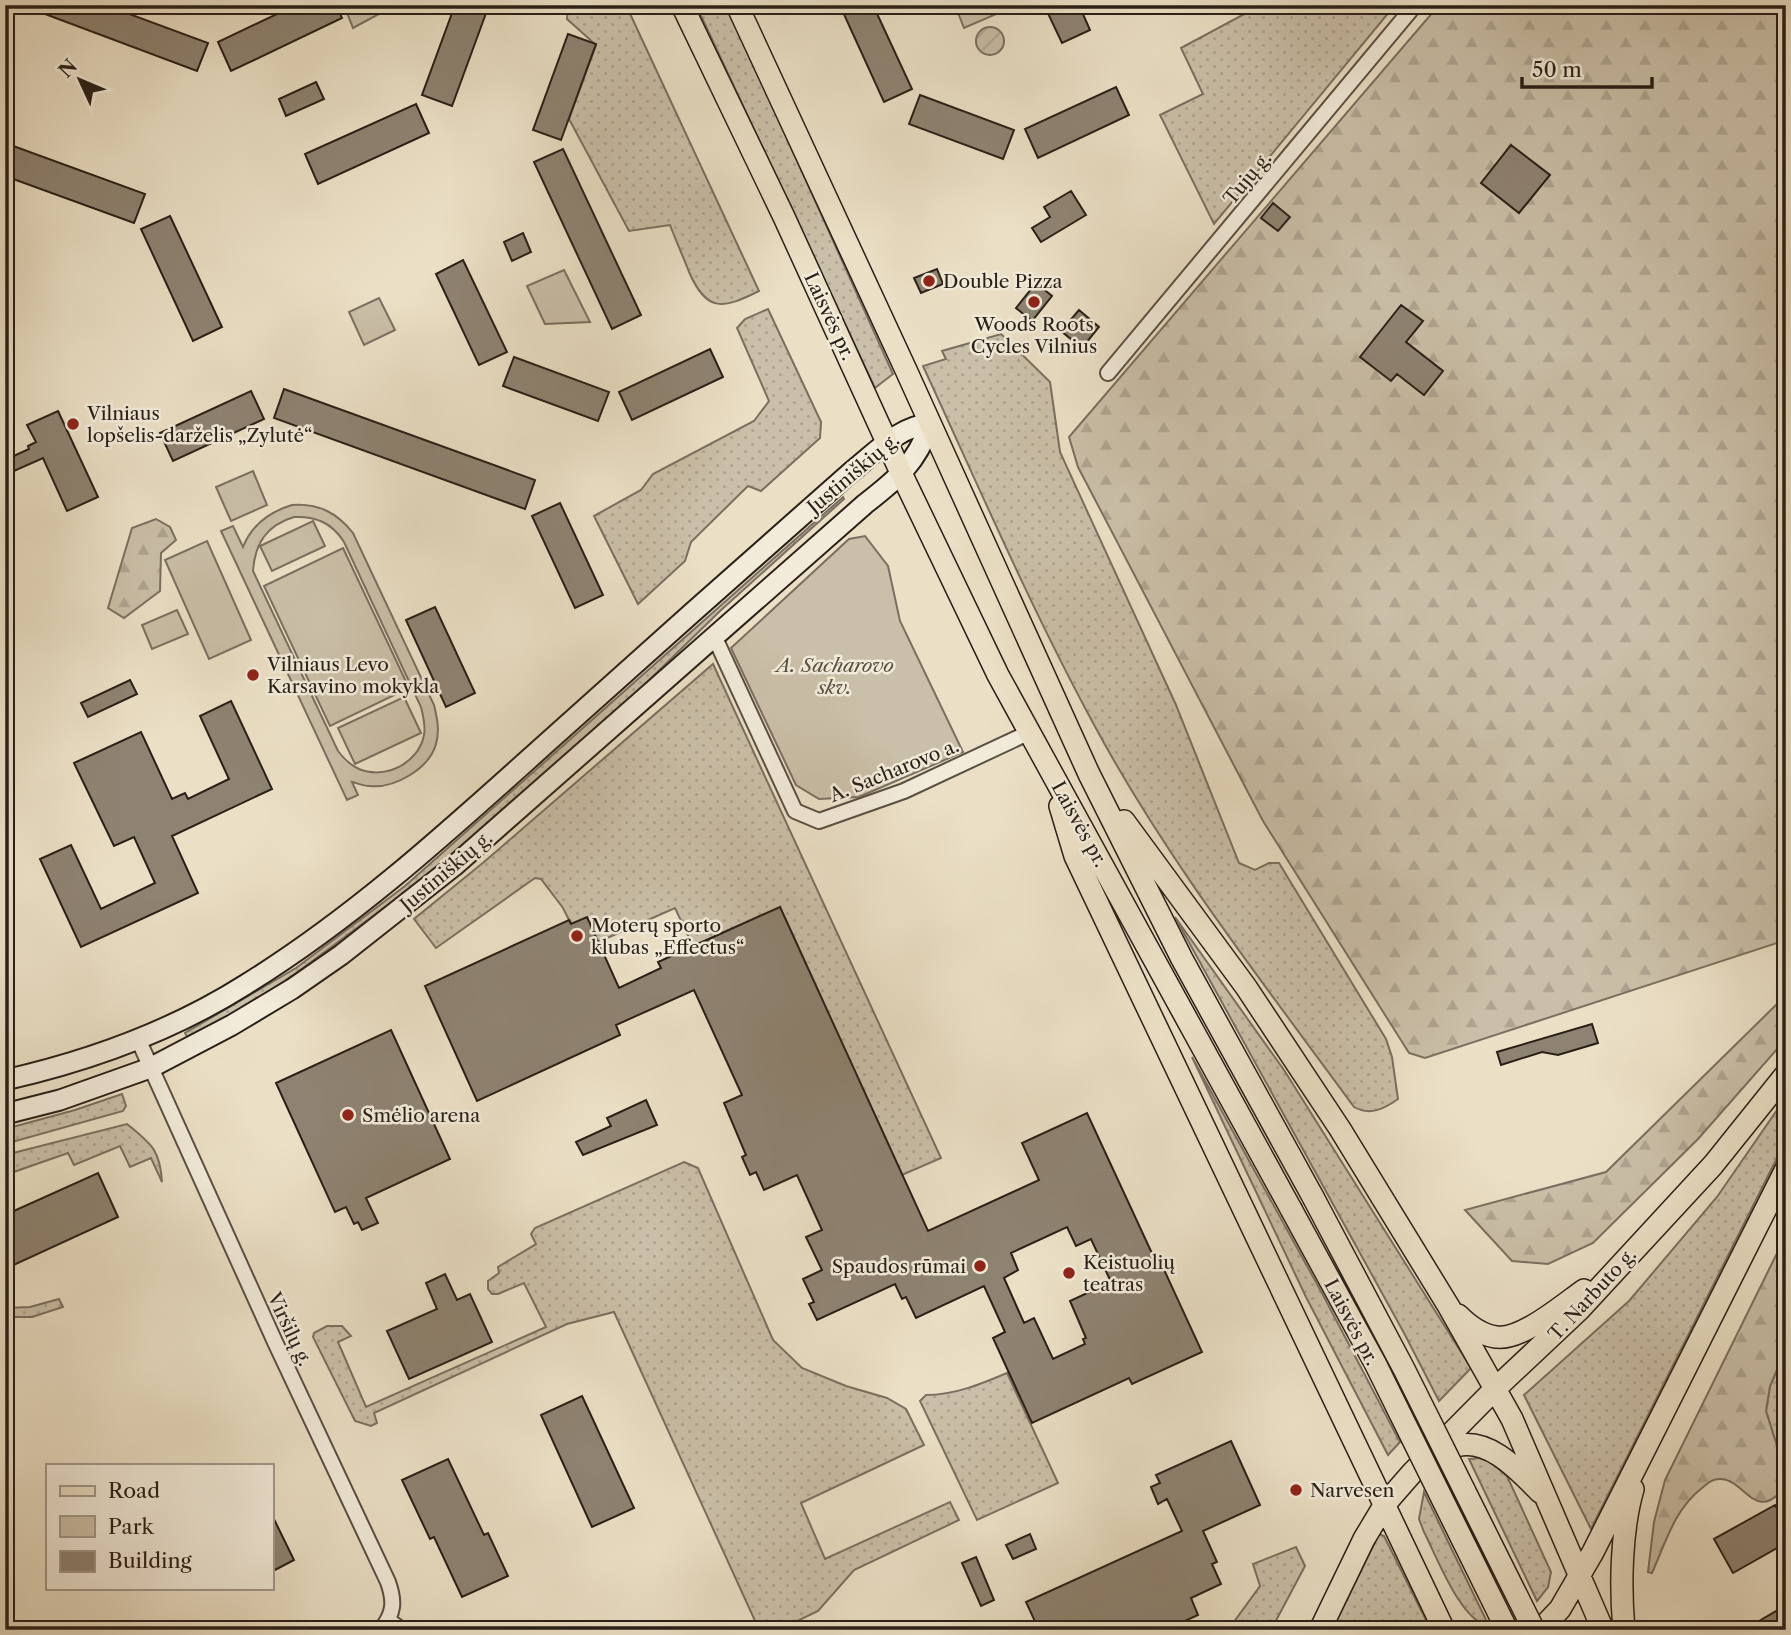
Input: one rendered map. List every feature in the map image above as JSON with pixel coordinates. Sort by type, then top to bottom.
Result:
[{"type":"main road","name":"Laisvės pr.","points":[[682,5],[784,216],[902,475],[998,676],[1375,1363],[1507,1630]]},
{"type":"main road","name":"Laisvės pr.","points":[[737,5],[1089,774],[1182,958],[1404,1369],[1534,1630]]},
{"type":"main road","name":"Justiniškių g.","points":[[5,1080],[85,1060],[138,1039],[243,987],[304,947],[405,869],[850,472],[905,429],[930,425],[925,442],[902,475],[865,503],[454,866],[341,955],[292,989],[232,1025],[150,1068],[60,1100],[5,1114]]},
{"type":"main road","points":[[1049,767],[1075,856],[1444,1630]]},
{"type":"main road","name":"Laisvės pr.","points":[[1089,774],[1246,986],[1339,1129],[1449,1307],[1511,1419],[1603,1630]]},
{"type":"main road","name":"T. Narbuto g.","points":[[1320,1630],[1364,1539],[1385,1504],[1416,1469],[1549,1340],[1620,1265],[1713,1165],[1786,1074]]},
{"type":"main road","points":[[1540,1630],[1560,1609],[1581,1575],[1786,1169]]},
{"type":"main road","points":[[1449,1307],[1484,1334],[1499,1338],[1508,1336],[1524,1331],[1620,1265]]},
{"type":"main road","points":[[1416,1469],[1456,1446],[1486,1448],[1521,1473],[1548,1501]]},
{"type":"main road","points":[[1624,1630],[1620,1590],[1630,1500],[1642,1457]]},
{"type":"main road","points":[[1431,1601],[1461,1630]]},
{"type":"street","name":"Tujų g.","points":[[1108,373],[1415,5]]},
{"type":"street","name":"A. Sacharovo a.","points":[[715,638],[794,811],[819,821],[905,791],[1028,733]]},
{"type":"street","name":"Viršilų g.","points":[[138,1039],[275,1342],[388,1582],[393,1596],[393,1611],[385,1625],[402,1630]]},
{"type":"green space","points":[[344,5],[394,5],[394,6],[353,28]]},
{"type":"green space","points":[[568,5],[626,5],[759,291],[726,304],[710,301],[702,295],[689,272],[670,225],[629,231],[569,119],[596,45],[567,19]]},
{"type":"green space","points":[[696,5],[727,5],[893,374],[875,388]]},
{"type":"green space","points":[[955,5],[998,5],[1001,12],[964,28]]},
{"type":"green space","points":[[1261,5],[1395,5],[1214,224],[1160,115],[1203,94],[1181,48]]},
{"type":"green space","points":[[1439,5],[1786,5],[1786,940],[1425,1058],[1409,1053],[1263,821],[1078,467],[1069,437]]},
{"type":"green space","points":[[990,27],[1000,31],[1004,41],[1000,51],[990,55],[980,51],[976,41],[980,31]]},
{"type":"green space","points":[[564,270],[590,322],[545,324],[527,286]]},
{"type":"green space","points":[[379,298],[395,330],[364,345],[349,312]]},
{"type":"green space","points":[[768,309],[821,422],[820,438],[761,491],[748,486],[691,542],[685,561],[638,604],[594,516],[641,490],[653,474],[754,421],[769,401],[737,328],[745,319]]},
{"type":"green space","points":[[1001,334],[1050,382],[1060,452],[1176,705],[1239,863],[1255,870],[1269,863],[1279,863],[1386,1039],[1392,1057],[1398,1099],[1387,1106],[1371,1111],[1354,1107],[1250,966],[1183,870],[1120,772],[1047,634],[923,366],[946,359],[942,351]]},
{"type":"green space","points":[[253,471],[267,505],[231,521],[216,487]]},
{"type":"green space","points":[[843,497],[844,499],[720,611],[641,688],[432,872],[295,974],[245,1007],[187,1037],[185,1033],[296,968],[405,886]]},
{"type":"green space","points":[[302,505],[319,508],[341,520],[353,533],[434,705],[438,724],[437,739],[426,762],[409,776],[389,784],[367,786],[352,782],[358,795],[347,800],[221,531],[233,526],[243,547],[256,525],[284,508]],"holes":[[[302,517],[329,525],[344,542],[421,707],[425,728],[421,745],[415,754],[399,767],[369,772],[347,762],[338,751],[253,571],[256,552],[264,536],[285,520]]]},
{"type":"green space","points":[[156,519],[170,527],[176,540],[161,553],[160,591],[124,618],[108,608],[132,528]]},
{"type":"green space","points":[[313,521],[325,546],[272,571],[260,546]]},
{"type":"green space","name":"A. Sacharovo skv.","points":[[865,536],[888,566],[900,621],[963,752],[859,797],[819,799],[796,785],[731,648],[849,539]]},
{"type":"green space","points":[[207,541],[251,640],[209,659],[165,560]]},
{"type":"green space","points":[[343,548],[409,688],[330,726],[264,586]]},
{"type":"green space","points":[[177,610],[188,634],[152,649],[142,625]]},
{"type":"green space","points":[[713,664],[941,1158],[902,1175],[780,907],[693,946],[675,908],[598,942],[571,924],[563,908],[541,879],[535,878],[436,948],[414,919]]},
{"type":"green space","points":[[404,697],[421,733],[355,764],[338,728]]},
{"type":"green space","points":[[1175,917],[1284,1070],[1471,1368],[1439,1401],[1404,1333]]},
{"type":"green space","points":[[1786,973],[1786,1039],[1698,1139],[1593,1243],[1548,1264],[1512,1261],[1465,1210],[1606,1172],[1778,1003],[1780,981]]},
{"type":"green space","points":[[1192,1057],[1323,1295],[1400,1442],[1388,1455],[1306,1297]]},
{"type":"green space","points":[[122,1094],[126,1106],[123,1111],[5,1144],[5,1129]]},
{"type":"green space","points":[[1786,1097],[1786,1140],[1591,1529],[1524,1395],[1629,1301],[1717,1197]]},
{"type":"green space","points":[[127,1124],[153,1148],[159,1162],[162,1182],[151,1158],[130,1167],[120,1146],[74,1165],[68,1153],[5,1175],[5,1155]]},
{"type":"green space","points":[[684,1162],[698,1168],[773,1340],[802,1368],[846,1386],[887,1398],[906,1409],[924,1445],[801,1503],[825,1559],[950,1502],[959,1520],[854,1570],[818,1611],[779,1630],[760,1630],[756,1623],[614,1312],[567,1324],[374,1413],[377,1423],[371,1426],[355,1421],[313,1337],[314,1333],[327,1326],[342,1326],[351,1336],[338,1342],[366,1407],[546,1327],[524,1283],[498,1294],[492,1294],[488,1289],[488,1281],[499,1273],[498,1267],[536,1244],[531,1234],[535,1228]]},
{"type":"green space","points":[[1786,1235],[1786,1349],[1770,1386],[1766,1411],[1783,1465],[1786,1486],[1775,1497],[1758,1501],[1730,1481],[1718,1479],[1710,1482],[1684,1506],[1652,1573],[1648,1572],[1654,1522],[1665,1480]]},
{"type":"green space","points":[[59,1299],[63,1307],[32,1317],[5,1317],[5,1308],[30,1307]]},
{"type":"green space","points":[[1786,1349],[1786,1476],[1766,1411],[1770,1386]]},
{"type":"green space","points":[[1007,1373],[1058,1483],[977,1520],[920,1401],[926,1395],[958,1391]]},
{"type":"green space","points":[[1469,1459],[1488,1460],[1507,1476],[1551,1572],[1548,1587],[1537,1601]]},
{"type":"green space","points":[[1424,1492],[1489,1626],[1469,1613],[1443,1572],[1419,1519]]},
{"type":"green space","points":[[1379,1534],[1384,1536],[1431,1630],[1332,1630]]},
{"type":"green space","points":[[1296,1547],[1305,1566],[1271,1630],[1228,1630],[1260,1586],[1253,1564]]},
{"type":"building","points":[[21,5],[105,5],[208,43],[197,71]]},
{"type":"building","points":[[296,5],[336,5],[342,18],[231,71],[218,42]]},
{"type":"building","points":[[455,5],[489,5],[452,106],[422,95]]},
{"type":"building","points":[[852,5],[873,5],[912,89],[884,102],[842,10]]},
{"type":"building","points":[[1044,5],[1079,5],[1090,30],[1062,43]]},
{"type":"building","points":[[568,34],[596,44],[561,140],[533,130]]},
{"type":"building","points":[[316,82],[324,99],[286,116],[279,99]]},
{"type":"building","points":[[1116,87],[1129,115],[1038,158],[1025,129]]},
{"type":"building","points":[[920,95],[1014,130],[1003,159],[909,124]]},
{"type":"building","points":[[416,104],[429,133],[318,184],[305,154]]},
{"type":"building","points":[[5,143],[145,194],[134,223],[5,176]]},
{"type":"building","points":[[1511,145],[1550,175],[1519,213],[1481,183]]},
{"type":"building","points":[[563,149],[641,315],[612,329],[534,162]]},
{"type":"building","points":[[1071,191],[1086,215],[1041,242],[1032,228],[1050,217],[1044,207]]},
{"type":"building","points":[[1273,203],[1290,217],[1278,231],[1261,218]]},
{"type":"building","points":[[170,216],[222,327],[193,341],[141,229]]},
{"type":"building","points":[[523,233],[531,252],[512,261],[504,242]]},
{"type":"building","points":[[463,260],[507,352],[479,365],[436,274]]},
{"type":"building","name":"Double Pizza","points":[[937,269],[943,284],[921,293],[914,278]]},
{"type":"building","name":"Woods Roots Cycles Vilnius","points":[[1036,283],[1052,296],[1032,321],[1016,308]]},
{"type":"building","points":[[1401,305],[1423,321],[1406,342],[1443,371],[1424,395],[1397,374],[1391,381],[1360,357]]},
{"type":"building","points":[[1079,310],[1099,327],[1082,348],[1061,331]]},
{"type":"building","points":[[710,349],[723,377],[632,420],[619,392]]},
{"type":"building","points":[[514,357],[609,392],[598,421],[503,386]]},
{"type":"building","points":[[284,389],[535,480],[525,509],[274,418]]},
{"type":"building","points":[[251,391],[264,419],[173,461],[160,433]]},
{"type":"building","points":[[58,411],[98,497],[67,511],[43,458],[5,475],[5,460],[29,449],[28,446],[36,442],[27,425]]},
{"type":"building","points":[[560,503],[603,595],[575,608],[532,516]]},
{"type":"building","points":[[435,607],[475,693],[446,707],[406,620]]},
{"type":"building","points":[[130,680],[137,694],[88,717],[81,703]]},
{"type":"building","points":[[231,701],[272,789],[172,836],[198,893],[81,947],[40,859],[71,845],[101,909],[155,883],[134,837],[114,846],[74,763],[141,732],[172,799],[185,793],[188,799],[229,779],[200,716]]},
{"type":"building","points":[[780,907],[928,1231],[1039,1180],[1022,1143],[1087,1113],[1156,1262],[1160,1261],[1202,1352],[1132,1384],[1129,1378],[1032,1423],[993,1338],[1005,1332],[984,1286],[916,1318],[906,1297],[902,1299],[895,1284],[817,1320],[809,1304],[814,1302],[803,1279],[822,1270],[806,1237],[822,1230],[797,1175],[764,1190],[756,1172],[750,1175],[742,1157],[746,1155],[724,1103],[742,1095],[694,990],[616,1025],[620,1035],[477,1101],[425,986],[569,920],[571,924],[587,917],[619,988],[661,968],[658,962]],"holes":[[[1067,1227],[1076,1246],[1091,1239],[1111,1282],[1070,1301],[1086,1338],[1083,1339],[1085,1344],[1053,1359],[1034,1318],[1024,1323],[1004,1278],[1018,1270],[1011,1253]]]},
{"type":"building","points":[[1592,1024],[1598,1043],[1558,1055],[1542,1052],[1501,1065],[1497,1052]]},
{"type":"building","points":[[391,1030],[450,1159],[366,1198],[378,1223],[362,1230],[358,1222],[354,1224],[346,1207],[335,1212],[276,1083]]},
{"type":"building","points":[[646,1100],[657,1125],[583,1155],[576,1142],[611,1126],[607,1118]]},
{"type":"building","points":[[98,1173],[118,1217],[5,1269],[5,1215]]},
{"type":"building","points":[[445,1274],[457,1300],[470,1294],[492,1342],[409,1379],[387,1331],[437,1309],[426,1283]]},
{"type":"building","points":[[582,1396],[634,1508],[592,1527],[541,1415]]},
{"type":"building","points":[[1231,1441],[1260,1505],[1203,1531],[1217,1562],[1212,1564],[1221,1584],[1191,1598],[1198,1615],[1165,1630],[1039,1630],[1026,1602],[1182,1531],[1167,1499],[1158,1504],[1151,1487],[1160,1483],[1156,1475]]},
{"type":"building","points":[[448,1459],[484,1535],[488,1533],[508,1576],[462,1597],[434,1537],[430,1539],[402,1480]]},
{"type":"building","points":[[1775,1505],[1786,1524],[1786,1543],[1733,1573],[1714,1539]]},
{"type":"building","points":[[273,1517],[294,1560],[273,1571]]},
{"type":"building","points":[[1030,1534],[1036,1549],[1013,1559],[1006,1545]]},
{"type":"building","points":[[976,1557],[994,1600],[981,1606],[962,1563]]},
{"type":"building","points":[[1786,1605],[1786,1630],[1744,1630]]},
{"type":"place","name":"Double Pizza","points":[[929,281]]},
{"type":"place","name":"Woods Roots Cycles Vilnius","points":[[1034,302]]},
{"type":"place","name":"Vilniaus lopšelis-darželis „Zylutė“","points":[[73,424]]},
{"type":"place","name":"Vilniaus Levo Karsavino mokykla","points":[[253,675]]},
{"type":"place","name":"Moterų sporto klubas „Effectus“","points":[[577,936]]},
{"type":"place","name":"Smėlio arena","points":[[348,1115]]},
{"type":"place","name":"Spaudos rūmai","points":[[980,1266]]},
{"type":"place","name":"Keistuolių teatras","points":[[1069,1273]]},
{"type":"place","name":"Narvesen","points":[[1296,1490]]}]
